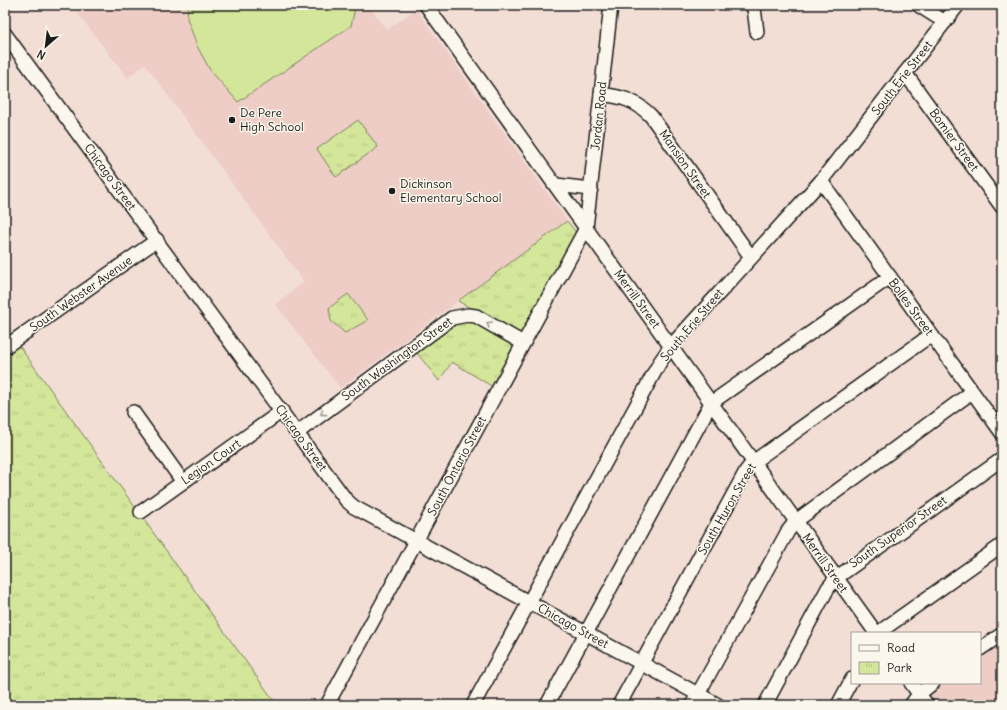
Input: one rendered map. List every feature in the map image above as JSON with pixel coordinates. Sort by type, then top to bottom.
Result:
[{"type":"street","name":"Merrill Street","points":[[426,5],[876,632]]},
{"type":"street","name":"Jordan Road","points":[[586,228],[612,5]]},
{"type":"street","points":[[751,5],[754,8],[757,32]]},
{"type":"street","points":[[918,5],[945,22]]},
{"type":"street","name":"South Erie Street","points":[[473,705],[660,362],[671,346],[821,181],[958,5]]},
{"type":"street","name":"Chicago Street","points":[[5,34],[298,432],[346,500],[354,507],[642,663],[695,700],[718,705]]},
{"type":"street","name":"Bomier Street","points":[[905,72],[1002,207]]},
{"type":"street","name":"Mansion Street","points":[[601,94],[627,99],[643,108],[651,116],[751,257]]},
{"type":"street","name":"Bolles Street","points":[[821,181],[1002,433]]},
{"type":"street","points":[[556,185],[590,189]]},
{"type":"street","name":"South Ontario Street","points":[[327,705],[586,228]]},
{"type":"street","name":"South Webster Avenue","points":[[5,347],[156,240]]},
{"type":"street","points":[[547,705],[587,634],[711,403],[890,277]]},
{"type":"street","name":"South Washington Street","points":[[298,432],[452,318],[468,315],[476,316],[523,343]]},
{"type":"street","name":"South Huron Street","points":[[619,705],[746,471],[753,462],[931,335]]},
{"type":"street","points":[[695,700],[788,531],[796,521],[972,392]]},
{"type":"street","points":[[133,412],[183,482]]},
{"type":"street","name":"Legion Court","points":[[141,512],[282,412]]},
{"type":"street","name":"South Superior Street","points":[[765,705],[825,595],[836,578],[1002,459]]},
{"type":"street","points":[[878,632],[1002,545]]},
{"type":"street","points":[[981,648],[1002,634]]},
{"type":"street","points":[[838,705],[851,681]]},
{"type":"street","points":[[912,684],[927,705]]},
{"type":"street","points":[[911,705],[919,694],[932,684]]},
{"type":"shaded area","name":"Dickinson Elementary School","points":[[71,5],[368,5],[387,30],[416,9],[567,221],[340,388],[275,304],[304,282],[145,64],[128,78]]},
{"type":"shaded area","points":[[1002,634],[1002,705],[927,705],[919,694],[933,684],[981,684],[981,648]]},
{"type":"green space","points":[[188,5],[352,5],[355,8],[351,26],[238,102],[210,70],[197,46],[187,18]]},
{"type":"green space","points":[[358,120],[378,147],[336,177],[317,149]]},
{"type":"green space","points":[[567,221],[578,235],[520,337],[458,301]]},
{"type":"green space","points":[[348,294],[368,320],[345,333],[331,321],[329,308]]},
{"type":"green space","points":[[466,316],[516,345],[493,387],[452,362],[439,381],[417,353]]},
{"type":"green space","points":[[15,340],[277,705],[5,705],[5,347]]},
{"type":"place","name":"De Pere High School","points":[[232,120]]},
{"type":"place","name":"Dickinson Elementary School","points":[[392,191]]}]
